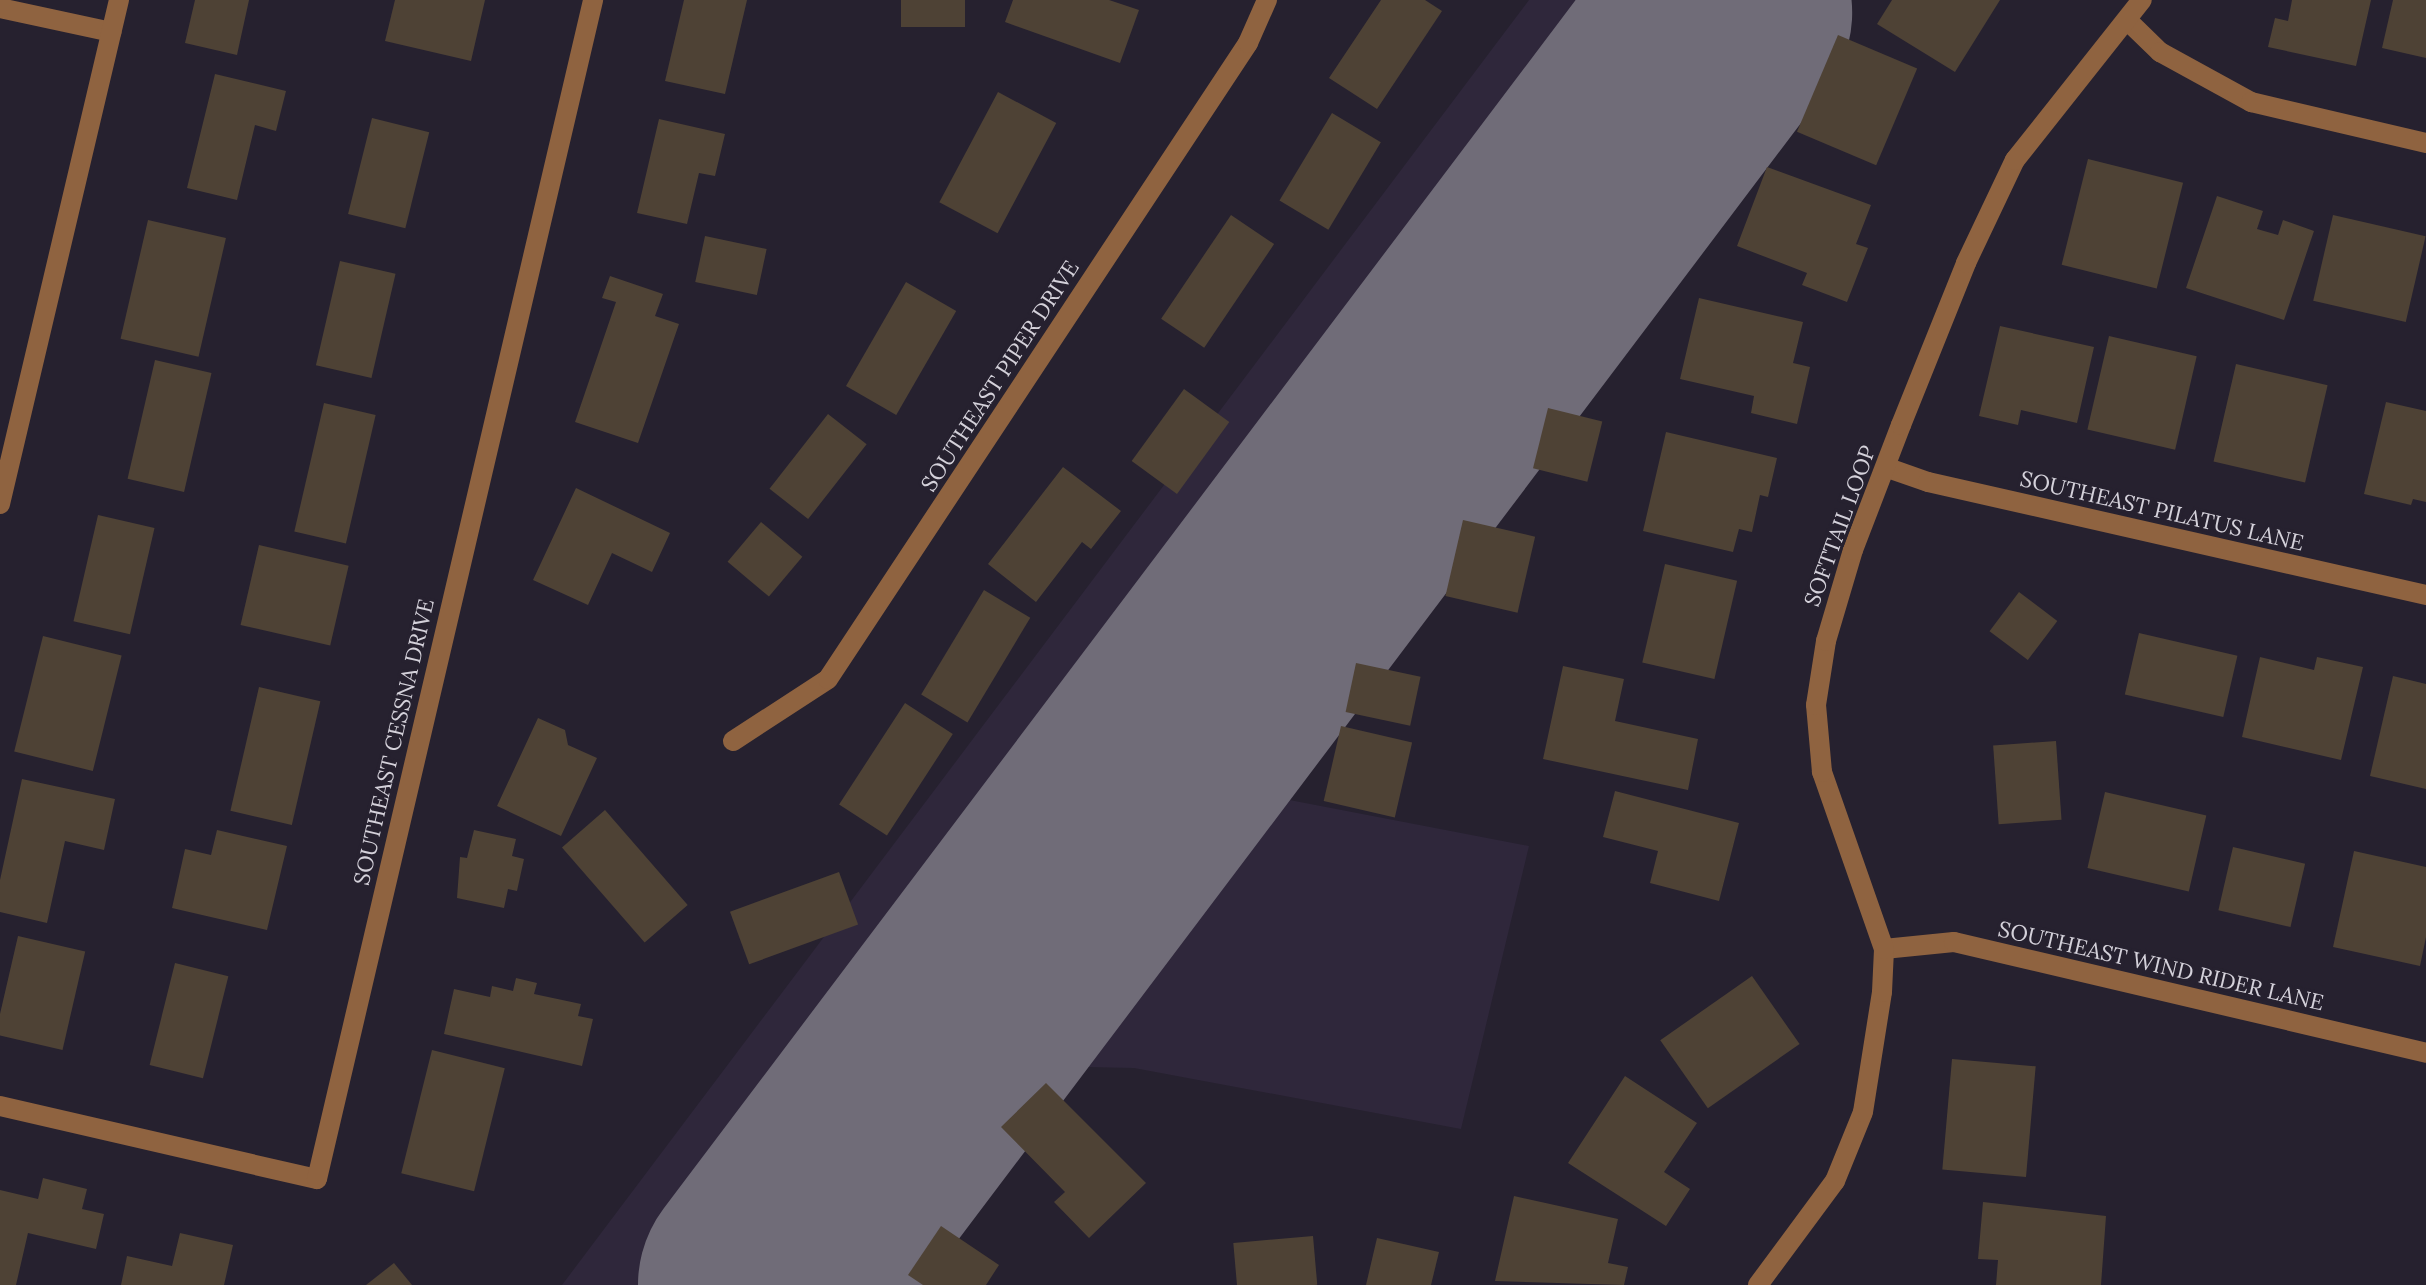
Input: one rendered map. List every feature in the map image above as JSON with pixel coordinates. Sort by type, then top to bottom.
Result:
[{"type":"street","points":[[0,504],[119,0]]},
{"type":"street","name":"SOUTHEAST CESSNA DRIVE","points":[[0,1106],[317,1179],[593,0]]},
{"type":"street","name":"SOUTHEAST PIPER DRIVE","points":[[733,741],[828,679],[1239,57],[1267,0]]},
{"type":"street","name":"SOFTTAIL LOOP","points":[[1758,1285],[1835,1181],[1863,1112],[1884,949],[1822,772],[1816,705],[1826,641],[1849,565],[1966,263],[2015,160],[2096,52],[2128,21],[2142,0]]},
{"type":"street","points":[[0,8],[111,32]]},
{"type":"street","points":[[2128,21],[2160,52],[2251,102],[2426,143]]},
{"type":"street","name":"SOUTHEAST PILATUS LANE","points":[[1888,468],[1928,482],[2426,595]]},
{"type":"street","name":"SOUTHEAST WIND RIDER LANE","points":[[1884,949],[1954,942],[2426,1053]]},
{"type":"shaded area","points":[[1529,0],[1823,0],[1238,790],[1529,846],[1461,1129],[1134,1068],[1086,1067],[1041,1082],[1004,1112],[874,1285],[562,1285]]},
{"type":"building","points":[[195,0],[249,0],[237,55],[185,43]]},
{"type":"building","points":[[395,0],[485,0],[471,61],[385,41]]},
{"type":"building","points":[[684,0],[747,0],[725,94],[665,81]]},
{"type":"building","points":[[901,0],[965,0],[965,27],[901,27]]},
{"type":"building","points":[[1013,0],[1109,0],[1139,10],[1120,63],[1005,22]]},
{"type":"building","points":[[1381,0],[1425,0],[1442,11],[1377,109],[1329,78]]},
{"type":"building","points":[[1892,0],[2000,0],[1955,72],[1877,24]]},
{"type":"building","points":[[2292,0],[2371,0],[2356,66],[2268,47],[2275,18],[2288,21]]},
{"type":"building","points":[[2393,0],[2426,0],[2426,58],[2382,48]]},
{"type":"building","points":[[1838,35],[1917,69],[1876,165],[1797,132]]},
{"type":"building","points":[[215,74],[286,91],[276,131],[255,125],[237,200],[187,188]]},
{"type":"building","points":[[998,92],[1056,123],[998,233],[939,202]]},
{"type":"building","points":[[1332,113],[1381,142],[1328,230],[1279,200]]},
{"type":"building","points":[[372,118],[429,132],[405,228],[348,214]]},
{"type":"building","points":[[659,119],[725,134],[715,176],[699,173],[687,224],[637,213]]},
{"type":"building","points":[[2088,159],[2183,183],[2157,288],[2062,265]]},
{"type":"building","points":[[1767,167],[1871,205],[1856,244],[1868,248],[1847,302],[1802,285],[1807,273],[1737,246]]},
{"type":"building","points":[[2217,196],[2263,211],[2257,229],[2278,235],[2283,220],[2314,231],[2284,320],[2186,288]]},
{"type":"building","points":[[1231,215],[1274,244],[1204,348],[1161,319]]},
{"type":"building","points":[[2333,215],[2426,236],[2406,322],[2313,301]]},
{"type":"building","points":[[148,220],[226,238],[199,357],[121,339]]},
{"type":"building","points":[[705,236],[767,249],[757,295],[695,282]]},
{"type":"building","points":[[340,261],[396,274],[371,378],[316,365]]},
{"type":"building","points":[[610,276],[663,294],[655,316],[679,324],[638,443],[575,422],[616,302],[602,298]]},
{"type":"building","points":[[906,282],[956,311],[896,415],[846,386]]},
{"type":"building","points":[[1699,298],[1803,322],[1793,363],[1810,367],[1797,424],[1751,413],[1754,396],[1680,379]]},
{"type":"building","points":[[2000,326],[2094,347],[2077,423],[2021,410],[2018,425],[1979,416]]},
{"type":"building","points":[[2109,336],[2197,356],[2175,450],[2087,430]]},
{"type":"building","points":[[155,360],[212,373],[184,492],[128,479]]},
{"type":"building","points":[[2236,364],[2328,385],[2305,483],[2214,461]]},
{"type":"building","points":[[1184,389],[1229,422],[1177,494],[1132,461]]},
{"type":"building","points":[[2386,402],[2426,411],[2426,502],[2413,499],[2411,505],[2364,494]]},
{"type":"building","points":[[324,403],[376,415],[346,544],[294,532]]},
{"type":"building","points":[[1548,408],[1602,422],[1587,482],[1533,468]]},
{"type":"building","points":[[828,414],[867,444],[808,519],[770,489]]},
{"type":"building","points":[[1666,432],[1777,458],[1768,497],[1760,495],[1752,532],[1739,529],[1733,552],[1643,531]]},
{"type":"building","points":[[1063,467],[1121,511],[1091,549],[1082,542],[1036,602],[988,564]]},
{"type":"building","points":[[576,488],[670,533],[652,572],[612,553],[588,605],[533,580]]},
{"type":"building","points":[[98,515],[155,528],[130,634],[73,621]]},
{"type":"building","points":[[1463,520],[1535,537],[1518,613],[1445,596]]},
{"type":"building","points":[[761,522],[802,557],[769,597],[728,562]]},
{"type":"building","points":[[259,545],[349,566],[330,646],[241,625]]},
{"type":"building","points":[[1665,564],[1737,581],[1714,679],[1642,662]]},
{"type":"building","points":[[984,590],[1030,618],[967,722],[921,695]]},
{"type":"building","points":[[2019,592],[2057,621],[2028,660],[1990,631]]},
{"type":"building","points":[[2139,633],[2237,656],[2223,717],[2125,694]]},
{"type":"building","points":[[43,636],[122,656],[93,771],[14,751]]},
{"type":"building","points":[[2260,657],[2314,670],[2317,657],[2363,667],[2341,760],[2242,737]]},
{"type":"building","points":[[1356,663],[1421,677],[1410,726],[1346,712]]},
{"type":"building","points":[[1563,666],[1624,679],[1615,721],[1698,739],[1688,790],[1543,759]]},
{"type":"building","points":[[2393,676],[2426,684],[2426,789],[2370,776]]},
{"type":"building","points":[[259,687],[320,701],[292,825],[230,811]]},
{"type":"building","points":[[905,703],[953,734],[887,836],[839,804]]},
{"type":"building","points":[[538,718],[565,730],[568,745],[597,758],[561,836],[497,806]]},
{"type":"building","points":[[1341,726],[1412,742],[1395,817],[1324,801]]},
{"type":"building","points":[[2056,741],[2062,820],[1999,824],[1993,745]]},
{"type":"building","points":[[22,779],[115,799],[104,850],[65,841],[47,923],[0,912],[0,880]]},
{"type":"building","points":[[1615,791],[1739,823],[1719,901],[1650,883],[1658,851],[1603,837]]},
{"type":"building","points":[[2105,792],[2206,815],[2189,891],[2087,868]]},
{"type":"building","points":[[605,810],[688,905],[645,942],[562,847]]},
{"type":"building","points":[[217,830],[287,846],[267,930],[172,908],[185,849],[211,855]]},
{"type":"building","points":[[474,830],[516,839],[512,856],[524,859],[517,891],[508,889],[504,908],[457,898],[460,857],[467,858]]},
{"type":"building","points":[[2233,847],[2305,864],[2290,927],[2218,910]]},
{"type":"building","points":[[2354,851],[2426,867],[2426,937],[2420,966],[2333,947]]},
{"type":"building","points":[[839,872],[858,925],[749,964],[730,912]]},
{"type":"building","points":[[18,936],[85,952],[63,1050],[0,1036],[0,1014]]},
{"type":"building","points":[[175,963],[228,976],[203,1078],[150,1065]]},
{"type":"building","points":[[1752,976],[1800,1044],[1708,1108],[1660,1040]]},
{"type":"building","points":[[516,978],[537,983],[534,994],[581,1004],[578,1016],[593,1019],[582,1066],[444,1034],[454,989],[490,997],[492,986],[513,991]]},
{"type":"building","points":[[432,1050],[505,1068],[474,1191],[401,1173]]},
{"type":"building","points":[[1952,1059],[2036,1066],[2026,1177],[1942,1170]]},
{"type":"building","points":[[1625,1076],[1697,1123],[1664,1172],[1690,1189],[1666,1226],[1568,1163]]},
{"type":"building","points":[[1046,1083],[1146,1183],[1089,1238],[1054,1202],[1065,1192],[1001,1127]]},
{"type":"building","points":[[43,1178],[87,1189],[82,1209],[104,1214],[96,1249],[28,1233],[16,1285],[0,1285],[0,1190],[38,1199]]},
{"type":"building","points":[[1514,1196],[1618,1219],[1608,1263],[1628,1267],[1624,1285],[1495,1281]]},
{"type":"building","points":[[1983,1202],[2106,1216],[2101,1285],[1996,1285],[1998,1260],[1978,1259]]},
{"type":"building","points":[[941,1226],[999,1265],[986,1285],[923,1285],[908,1275]]},
{"type":"building","points":[[180,1233],[233,1245],[224,1285],[121,1285],[127,1256],[172,1266]]},
{"type":"building","points":[[1313,1236],[1317,1285],[1237,1285],[1233,1243]]},
{"type":"building","points":[[1377,1238],[1439,1252],[1431,1285],[1366,1285]]},
{"type":"building","points":[[394,1263],[412,1285],[366,1285]]},
{"type":"runway","points":[[765,1285],[1725,13]]}]
